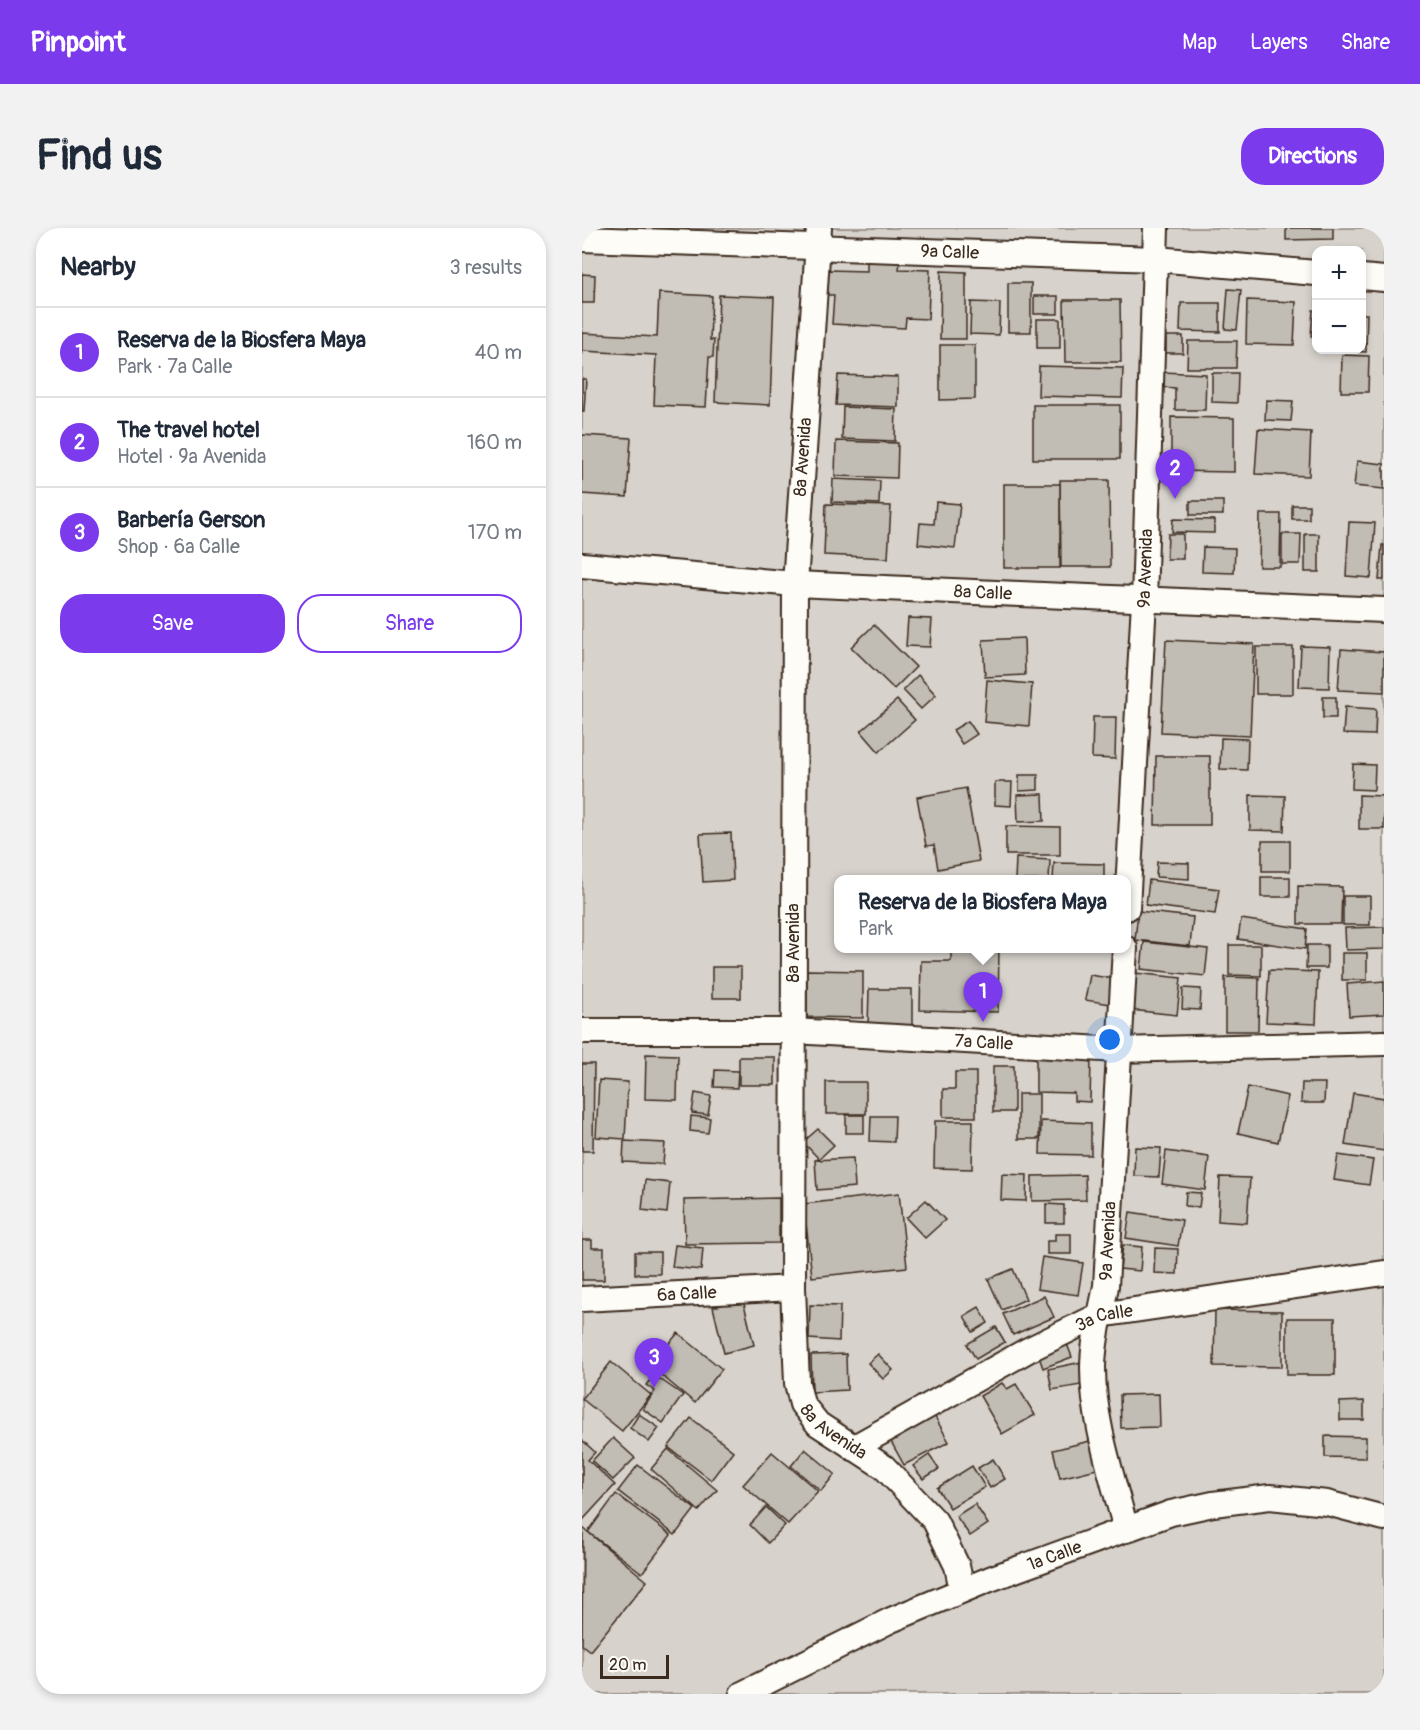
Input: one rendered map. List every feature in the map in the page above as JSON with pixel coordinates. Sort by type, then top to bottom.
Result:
[{"type":"street","name":"9a Avenida","points":[[1129,875],[1144,601],[1156,228]]},
{"type":"street","name":"9a Calle","points":[[582,238],[818,238],[1156,259],[1312,273]]},
{"type":"street","name":"8a Avenida","points":[[818,238],[795,584],[793,1288],[797,1383],[802,1404],[818,1424],[884,1467],[935,1521],[957,1566],[962,1590]]},
{"type":"street","points":[[1366,277],[1384,279]]},
{"type":"street","name":"8a Calle","points":[[582,565],[795,584],[1384,610]]},
{"type":"street","name":"9a Avenida","points":[[1125,953],[1106,1286],[1093,1368],[1101,1430],[1126,1530]]},
{"type":"street","name":"7a Calle","points":[[582,1031],[793,1031],[1119,1050],[1384,1043]]},
{"type":"street","name":"3a Calle","points":[[853,1448],[1038,1345],[1100,1315],[1384,1273]]},
{"type":"street","name":"6a Calle","points":[[582,1299],[793,1288]]},
{"type":"street","name":"1a Calle","points":[[742,1694],[891,1620],[962,1590],[1171,1513],[1202,1506],[1270,1497],[1327,1503],[1384,1518]]},
{"type":"shaded area","points":[[582,228],[1384,228],[1384,1694],[582,1694]]},
{"type":"building","points":[[1286,228],[1333,228],[1333,239],[1286,240]]},
{"type":"building","points":[[867,261],[900,262],[899,269],[930,270],[928,319],[906,318],[905,328],[832,324],[834,295],[827,295],[828,270],[867,271]]},
{"type":"building","points":[[941,271],[966,272],[966,339],[940,339]]},
{"type":"building","points":[[582,274],[595,275],[594,303],[582,303]]},
{"type":"building","points":[[1008,283],[1031,283],[1031,332],[1008,332]]},
{"type":"building","points":[[1228,289],[1241,290],[1237,330],[1225,329]]},
{"type":"building","points":[[659,293],[712,296],[710,340],[714,340],[713,357],[709,357],[706,407],[654,405],[656,355],[582,351],[582,333],[657,337]]},
{"type":"building","points":[[719,295],[774,297],[770,405],[715,402]]},
{"type":"building","points":[[1034,296],[1058,296],[1058,314],[1034,314]]},
{"type":"building","points":[[1064,300],[1120,300],[1121,362],[1065,362]]},
{"type":"building","points":[[1247,300],[1296,302],[1294,345],[1246,344]]},
{"type":"building","points":[[971,302],[1000,303],[999,335],[970,334]]},
{"type":"building","points":[[1181,303],[1220,303],[1220,332],[1180,331]]},
{"type":"building","points":[[1037,319],[1060,319],[1060,348],[1037,348]]},
{"type":"building","points":[[1166,336],[1183,336],[1183,353],[1166,353]]},
{"type":"building","points":[[1188,341],[1237,341],[1236,368],[1187,368]]},
{"type":"building","points":[[940,345],[975,345],[975,399],[940,400]]},
{"type":"building","points":[[1342,355],[1369,356],[1368,392],[1341,392]]},
{"type":"building","points":[[1039,366],[1123,368],[1122,398],[1038,396]]},
{"type":"building","points":[[1162,372],[1206,374],[1205,410],[1175,410],[1175,388],[1161,387]]},
{"type":"building","points":[[1212,373],[1238,373],[1237,403],[1212,402]]},
{"type":"building","points":[[838,375],[898,377],[898,407],[836,405]]},
{"type":"building","points":[[582,379],[586,379],[584,411],[582,411]]},
{"type":"building","points":[[1266,400],[1293,401],[1291,421],[1265,420]]},
{"type":"building","points":[[1033,405],[1120,405],[1120,459],[1033,459]]},
{"type":"building","points":[[843,407],[896,409],[895,441],[842,439]]},
{"type":"building","points":[[1171,417],[1234,418],[1234,472],[1171,471]]},
{"type":"building","points":[[1258,429],[1311,432],[1309,476],[1255,474]]},
{"type":"building","points":[[582,435],[631,438],[627,497],[582,494]]},
{"type":"building","points":[[836,441],[898,443],[897,478],[835,476]]},
{"type":"building","points":[[1357,461],[1384,464],[1384,489],[1354,486]]},
{"type":"building","points":[[833,479],[880,481],[879,504],[832,502]]},
{"type":"building","points":[[1060,480],[1109,480],[1110,567],[1061,567]]},
{"type":"building","points":[[1004,484],[1060,484],[1060,568],[1004,568]]},
{"type":"building","points":[[1190,501],[1223,501],[1223,515],[1190,515]]},
{"type":"building","points":[[936,502],[960,504],[955,548],[918,544],[920,523],[934,524]]},
{"type":"building","points":[[826,504],[891,506],[888,558],[824,555]]},
{"type":"building","points":[[1292,505],[1309,505],[1309,519],[1292,519]]},
{"type":"building","points":[[1260,514],[1281,514],[1280,567],[1259,567]]},
{"type":"building","points":[[1173,519],[1214,520],[1214,533],[1172,532]]},
{"type":"building","points":[[1349,522],[1375,523],[1371,578],[1346,576]]},
{"type":"building","points":[[1168,534],[1183,534],[1183,559],[1167,559]]},
{"type":"building","points":[[1282,534],[1301,534],[1300,564],[1282,564]]},
{"type":"building","points":[[1305,534],[1319,534],[1319,572],[1305,572]]},
{"type":"building","points":[[1382,545],[1384,545],[1384,580],[1379,580]]},
{"type":"building","points":[[1203,547],[1235,548],[1234,573],[1202,572]]},
{"type":"building","points":[[908,618],[932,619],[930,647],[906,646]]},
{"type":"building","points":[[874,625],[916,667],[894,689],[851,647]]},
{"type":"building","points":[[1024,638],[1025,675],[985,677],[983,640]]},
{"type":"building","points":[[1166,640],[1254,644],[1250,736],[1161,732]]},
{"type":"building","points":[[1301,646],[1330,647],[1329,688],[1299,687]]},
{"type":"building","points":[[1256,647],[1293,647],[1293,694],[1256,694]]},
{"type":"building","points":[[1341,649],[1384,652],[1384,692],[1338,690]]},
{"type":"building","points":[[918,675],[936,695],[921,709],[903,690]]},
{"type":"building","points":[[987,680],[1032,684],[1029,726],[984,722]]},
{"type":"building","points":[[1323,697],[1336,697],[1336,718],[1323,718]]},
{"type":"building","points":[[897,700],[915,720],[879,752],[861,731]]},
{"type":"building","points":[[1345,707],[1376,709],[1375,735],[1343,734]]},
{"type":"building","points":[[1093,717],[1116,717],[1115,759],[1092,758]]},
{"type":"building","points":[[968,721],[977,734],[962,744],[953,730]]},
{"type":"building","points":[[1221,738],[1248,739],[1247,770],[1220,769]]},
{"type":"building","points":[[1156,756],[1210,756],[1210,825],[1155,825]]},
{"type":"building","points":[[1353,764],[1375,765],[1374,790],[1352,789]]},
{"type":"building","points":[[1019,775],[1038,775],[1038,790],[1019,791]]},
{"type":"building","points":[[995,782],[1012,782],[1011,806],[995,805]]},
{"type":"building","points":[[966,788],[979,861],[938,869],[934,845],[926,846],[917,797]]},
{"type":"building","points":[[1043,794],[1044,821],[1018,822],[1017,795]]},
{"type":"building","points":[[1250,795],[1285,796],[1284,831],[1250,830]]},
{"type":"building","points":[[1359,795],[1384,796],[1384,829],[1359,829]]},
{"type":"building","points":[[1006,826],[1060,827],[1060,855],[1006,855]]},
{"type":"building","points":[[731,833],[733,880],[703,882],[700,834]]},
{"type":"building","points":[[1262,841],[1290,841],[1290,871],[1262,871]]},
{"type":"building","points":[[1016,858],[1050,860],[1049,875],[1015,875]]},
{"type":"building","points":[[1157,862],[1189,863],[1189,879],[1156,877]]},
{"type":"building","points":[[1054,863],[1104,864],[1104,875],[1053,875]]},
{"type":"building","points":[[1261,877],[1290,877],[1290,897],[1261,897]]},
{"type":"building","points":[[1149,880],[1219,889],[1215,914],[1146,905]]},
{"type":"building","points":[[1298,886],[1342,887],[1341,924],[1298,924]]},
{"type":"building","points":[[1343,896],[1370,896],[1370,925],[1343,925]]},
{"type":"building","points":[[1138,911],[1193,917],[1190,946],[1135,940]]},
{"type":"building","points":[[1241,919],[1307,929],[1305,949],[1238,939]]},
{"type":"building","points":[[1384,927],[1384,949],[1346,950],[1345,928]]},
{"type":"building","points":[[1144,942],[1208,949],[1205,976],[1141,969]]},
{"type":"building","points":[[1229,945],[1261,945],[1261,976],[1229,975]]},
{"type":"building","points":[[1307,945],[1327,945],[1327,968],[1306,968]]},
{"type":"building","points":[[951,953],[999,953],[998,1012],[920,1010],[921,961],[951,961]]},
{"type":"building","points":[[1342,953],[1367,953],[1367,980],[1342,980]]},
{"type":"building","points":[[712,967],[741,967],[741,998],[712,998]]},
{"type":"building","points":[[807,970],[863,971],[863,1018],[807,1017]]},
{"type":"building","points":[[1269,970],[1318,972],[1316,1024],[1266,1022]]},
{"type":"building","points":[[1135,973],[1181,978],[1177,1015],[1131,1010]]},
{"type":"building","points":[[1090,975],[1115,979],[1110,1004],[1085,1000]]},
{"type":"building","points":[[1225,977],[1259,978],[1258,1031],[1225,1031]]},
{"type":"building","points":[[1384,981],[1384,1014],[1349,1016],[1347,984]]},
{"type":"building","points":[[1183,988],[1201,989],[1200,1010],[1182,1009]]},
{"type":"building","points":[[869,989],[912,989],[912,1028],[868,1027]]},
{"type":"building","points":[[646,1054],[678,1055],[677,1100],[645,1099]]},
{"type":"building","points":[[739,1057],[775,1057],[775,1085],[739,1085]]},
{"type":"building","points":[[1036,1058],[1091,1060],[1090,1102],[1074,1101],[1074,1093],[1036,1092]]},
{"type":"building","points":[[582,1064],[594,1064],[593,1151],[582,1151]]},
{"type":"building","points":[[993,1066],[1014,1066],[1014,1112],[993,1112]]},
{"type":"building","points":[[715,1070],[738,1071],[737,1088],[714,1087]]},
{"type":"building","points":[[955,1072],[976,1072],[976,1117],[943,1117],[943,1089],[955,1089]]},
{"type":"building","points":[[599,1080],[628,1082],[625,1139],[596,1137]]},
{"type":"building","points":[[826,1082],[866,1082],[866,1114],[826,1114]]},
{"type":"building","points":[[1302,1083],[1325,1083],[1324,1103],[1301,1103]]},
{"type":"building","points":[[1248,1087],[1288,1096],[1278,1142],[1238,1133]]},
{"type":"building","points":[[695,1093],[711,1096],[708,1115],[692,1113]]},
{"type":"building","points":[[1353,1093],[1384,1098],[1384,1151],[1345,1145]]},
{"type":"building","points":[[1018,1094],[1039,1094],[1039,1139],[1018,1139]]},
{"type":"building","points":[[846,1115],[864,1115],[864,1133],[846,1133]]},
{"type":"building","points":[[691,1116],[710,1118],[708,1133],[690,1131]]},
{"type":"building","points":[[871,1116],[895,1116],[894,1142],[870,1141]]},
{"type":"building","points":[[935,1121],[973,1121],[972,1169],[934,1168]]},
{"type":"building","points":[[1041,1121],[1091,1123],[1091,1155],[1040,1154]]},
{"type":"building","points":[[818,1129],[834,1145],[819,1159],[803,1142]]},
{"type":"building","points":[[624,1141],[665,1143],[663,1164],[623,1162]]},
{"type":"building","points":[[1135,1147],[1161,1148],[1159,1177],[1134,1176]]},
{"type":"building","points":[[1166,1151],[1209,1157],[1205,1190],[1162,1184]]},
{"type":"building","points":[[1338,1155],[1373,1160],[1369,1185],[1334,1180]]},
{"type":"building","points":[[853,1158],[855,1187],[817,1190],[815,1160]]},
{"type":"building","points":[[1002,1174],[1027,1175],[1026,1201],[1001,1200]]},
{"type":"building","points":[[1085,1175],[1086,1200],[1032,1201],[1032,1176]]},
{"type":"building","points":[[1220,1177],[1250,1178],[1247,1223],[1218,1221]]},
{"type":"building","points":[[645,1180],[670,1183],[667,1213],[642,1210]]},
{"type":"building","points":[[1186,1192],[1201,1193],[1199,1207],[1185,1206]]},
{"type":"building","points":[[899,1193],[907,1267],[812,1277],[804,1204]]},
{"type":"building","points":[[779,1198],[779,1243],[685,1244],[684,1200]]},
{"type":"building","points":[[926,1200],[945,1220],[925,1238],[906,1218]]},
{"type":"building","points":[[1046,1204],[1064,1205],[1064,1223],[1046,1223]]},
{"type":"building","points":[[1130,1212],[1182,1220],[1178,1246],[1126,1238]]},
{"type":"building","points":[[1055,1234],[1071,1234],[1071,1254],[1047,1254],[1047,1241],[1055,1241]]},
{"type":"building","points":[[582,1240],[592,1240],[592,1248],[604,1248],[604,1280],[582,1280]]},
{"type":"building","points":[[675,1245],[703,1248],[701,1270],[672,1267]]},
{"type":"building","points":[[1123,1245],[1142,1247],[1140,1271],[1120,1269]]},
{"type":"building","points":[[1155,1248],[1178,1249],[1177,1274],[1154,1273]]},
{"type":"building","points":[[635,1252],[660,1252],[660,1274],[635,1274]]},
{"type":"building","points":[[1042,1257],[1083,1263],[1078,1295],[1037,1289]]},
{"type":"building","points":[[1013,1269],[1026,1299],[1002,1310],[988,1279]]},
{"type":"building","points":[[1044,1296],[1054,1317],[1013,1335],[1003,1314]]},
{"type":"building","points":[[743,1300],[754,1345],[724,1353],[713,1307]]},
{"type":"building","points":[[810,1305],[840,1306],[839,1341],[809,1339]]},
{"type":"building","points":[[979,1307],[988,1323],[973,1332],[964,1316]]},
{"type":"building","points":[[1215,1310],[1282,1311],[1282,1367],[1214,1366]]},
{"type":"building","points":[[1287,1318],[1335,1318],[1335,1375],[1287,1375]]},
{"type":"building","points":[[996,1327],[1005,1342],[976,1359],[967,1344]]},
{"type":"building","points":[[678,1333],[722,1369],[695,1403],[650,1366]]},
{"type":"building","points":[[1067,1344],[1072,1357],[1043,1368],[1038,1354]]},
{"type":"building","points":[[846,1354],[847,1390],[812,1392],[811,1355]]},
{"type":"building","points":[[878,1354],[893,1370],[883,1379],[868,1363]]},
{"type":"building","points":[[611,1362],[651,1395],[622,1431],[582,1399]]},
{"type":"building","points":[[1082,1362],[1087,1384],[1052,1390],[1048,1369]]},
{"type":"building","points":[[654,1375],[683,1395],[663,1423],[643,1409],[655,1391],[646,1385]]},
{"type":"building","points":[[1002,1383],[1007,1389],[1016,1384],[1035,1415],[1002,1434],[980,1396]]},
{"type":"building","points":[[1159,1394],[1160,1427],[1121,1428],[1120,1395]]},
{"type":"building","points":[[1364,1401],[1364,1420],[1340,1420],[1340,1402]]},
{"type":"building","points":[[639,1414],[659,1428],[649,1442],[630,1428]]},
{"type":"building","points":[[934,1415],[949,1442],[904,1465],[889,1438]]},
{"type":"building","points":[[691,1418],[733,1451],[711,1480],[668,1447]]},
{"type":"building","points":[[1325,1436],[1366,1437],[1366,1458],[1325,1457]]},
{"type":"building","points":[[613,1438],[635,1458],[613,1480],[592,1461]]},
{"type":"building","points":[[582,1440],[595,1452],[588,1460],[615,1485],[582,1521]]},
{"type":"building","points":[[1090,1441],[1097,1469],[1060,1478],[1053,1450]]},
{"type":"building","points":[[668,1449],[717,1490],[699,1511],[651,1469]]},
{"type":"building","points":[[805,1449],[835,1474],[821,1491],[791,1466]]},
{"type":"building","points":[[772,1452],[818,1491],[788,1524],[743,1485]]},
{"type":"building","points":[[929,1455],[939,1469],[923,1479],[913,1466]]},
{"type":"building","points":[[993,1459],[1005,1479],[990,1488],[978,1468]]},
{"type":"building","points":[[638,1465],[695,1509],[675,1535],[618,1491]]},
{"type":"building","points":[[972,1466],[985,1487],[950,1508],[937,1488]]},
{"type":"building","points":[[616,1494],[671,1535],[642,1573],[588,1532]]},
{"type":"building","points":[[975,1504],[988,1524],[970,1536],[956,1516]]},
{"type":"building","points":[[766,1507],[785,1525],[768,1543],[750,1525]]},
{"type":"building","points":[[583,1528],[647,1581],[590,1651],[582,1645]]},
{"type":"place","name":"The travel hotel","points":[[1175,499]]},
{"type":"place","name":"Reserva de la Biosfera Maya","points":[[983,1022]]},
{"type":"place","name":"Barbería Gerson","points":[[654,1388]]}]
